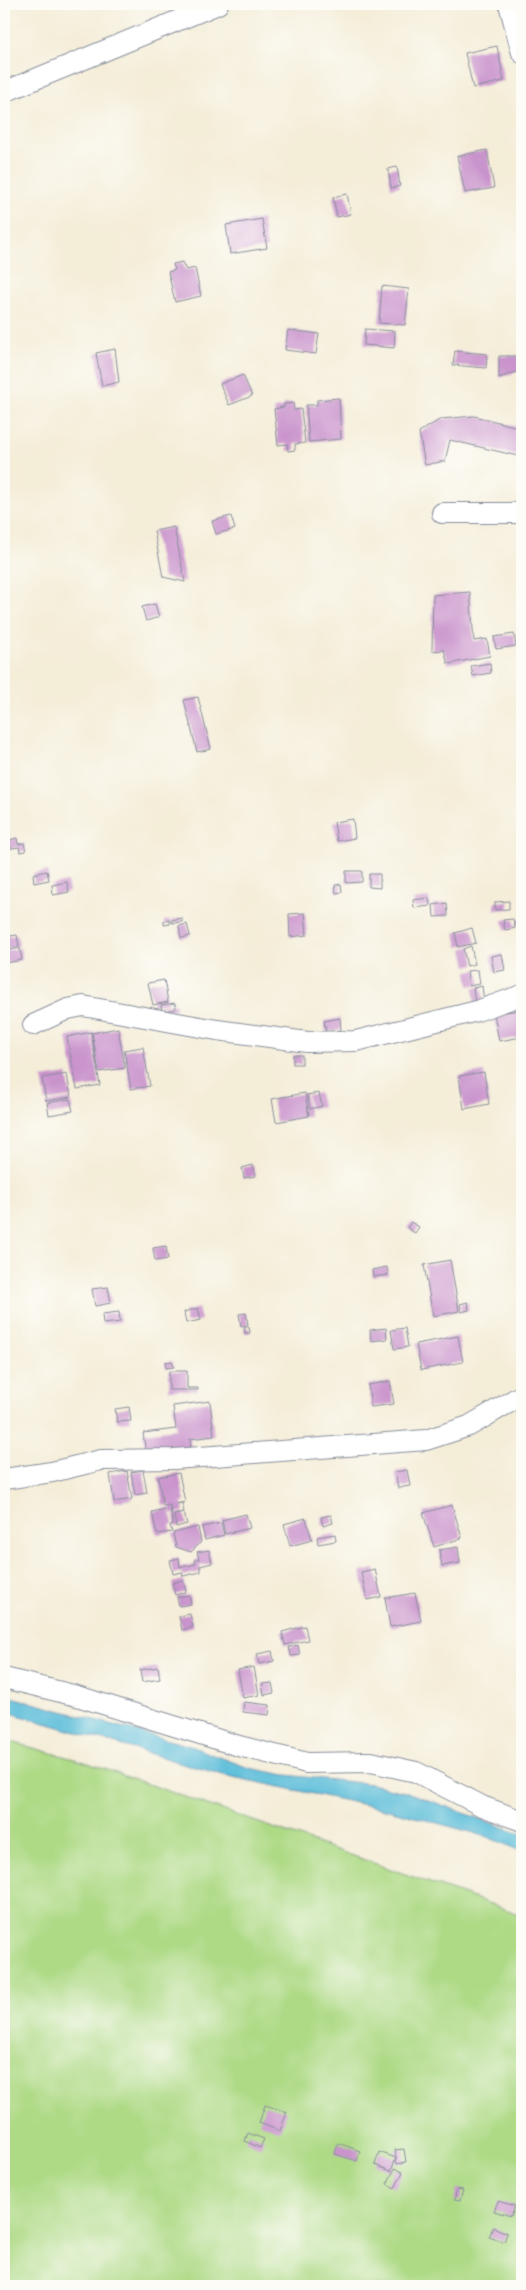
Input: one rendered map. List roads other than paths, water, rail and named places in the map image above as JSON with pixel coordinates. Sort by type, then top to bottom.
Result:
[{"type":"street","points":[[4,92],[218,4]]},
{"type":"street","points":[[509,4],[522,53]]},
{"type":"street","points":[[442,513],[522,513]]},
{"type":"street","points":[[33,1025],[68,1009],[83,1006],[217,1030],[308,1042],[356,1041],[477,1011],[522,995]]},
{"type":"street","points":[[4,1479],[52,1472],[102,1460],[174,1459],[426,1440],[469,1426],[522,1395]]},
{"type":"street","points":[[4,1678],[77,1696],[239,1746],[307,1763],[371,1762],[416,1772],[482,1806],[522,1821]]},
{"type":"water","points":[[4,1695],[190,1746],[249,1768],[286,1775],[371,1784],[409,1793],[522,1834],[522,1851],[482,1835],[385,1809],[223,1775],[4,1711]]}]
